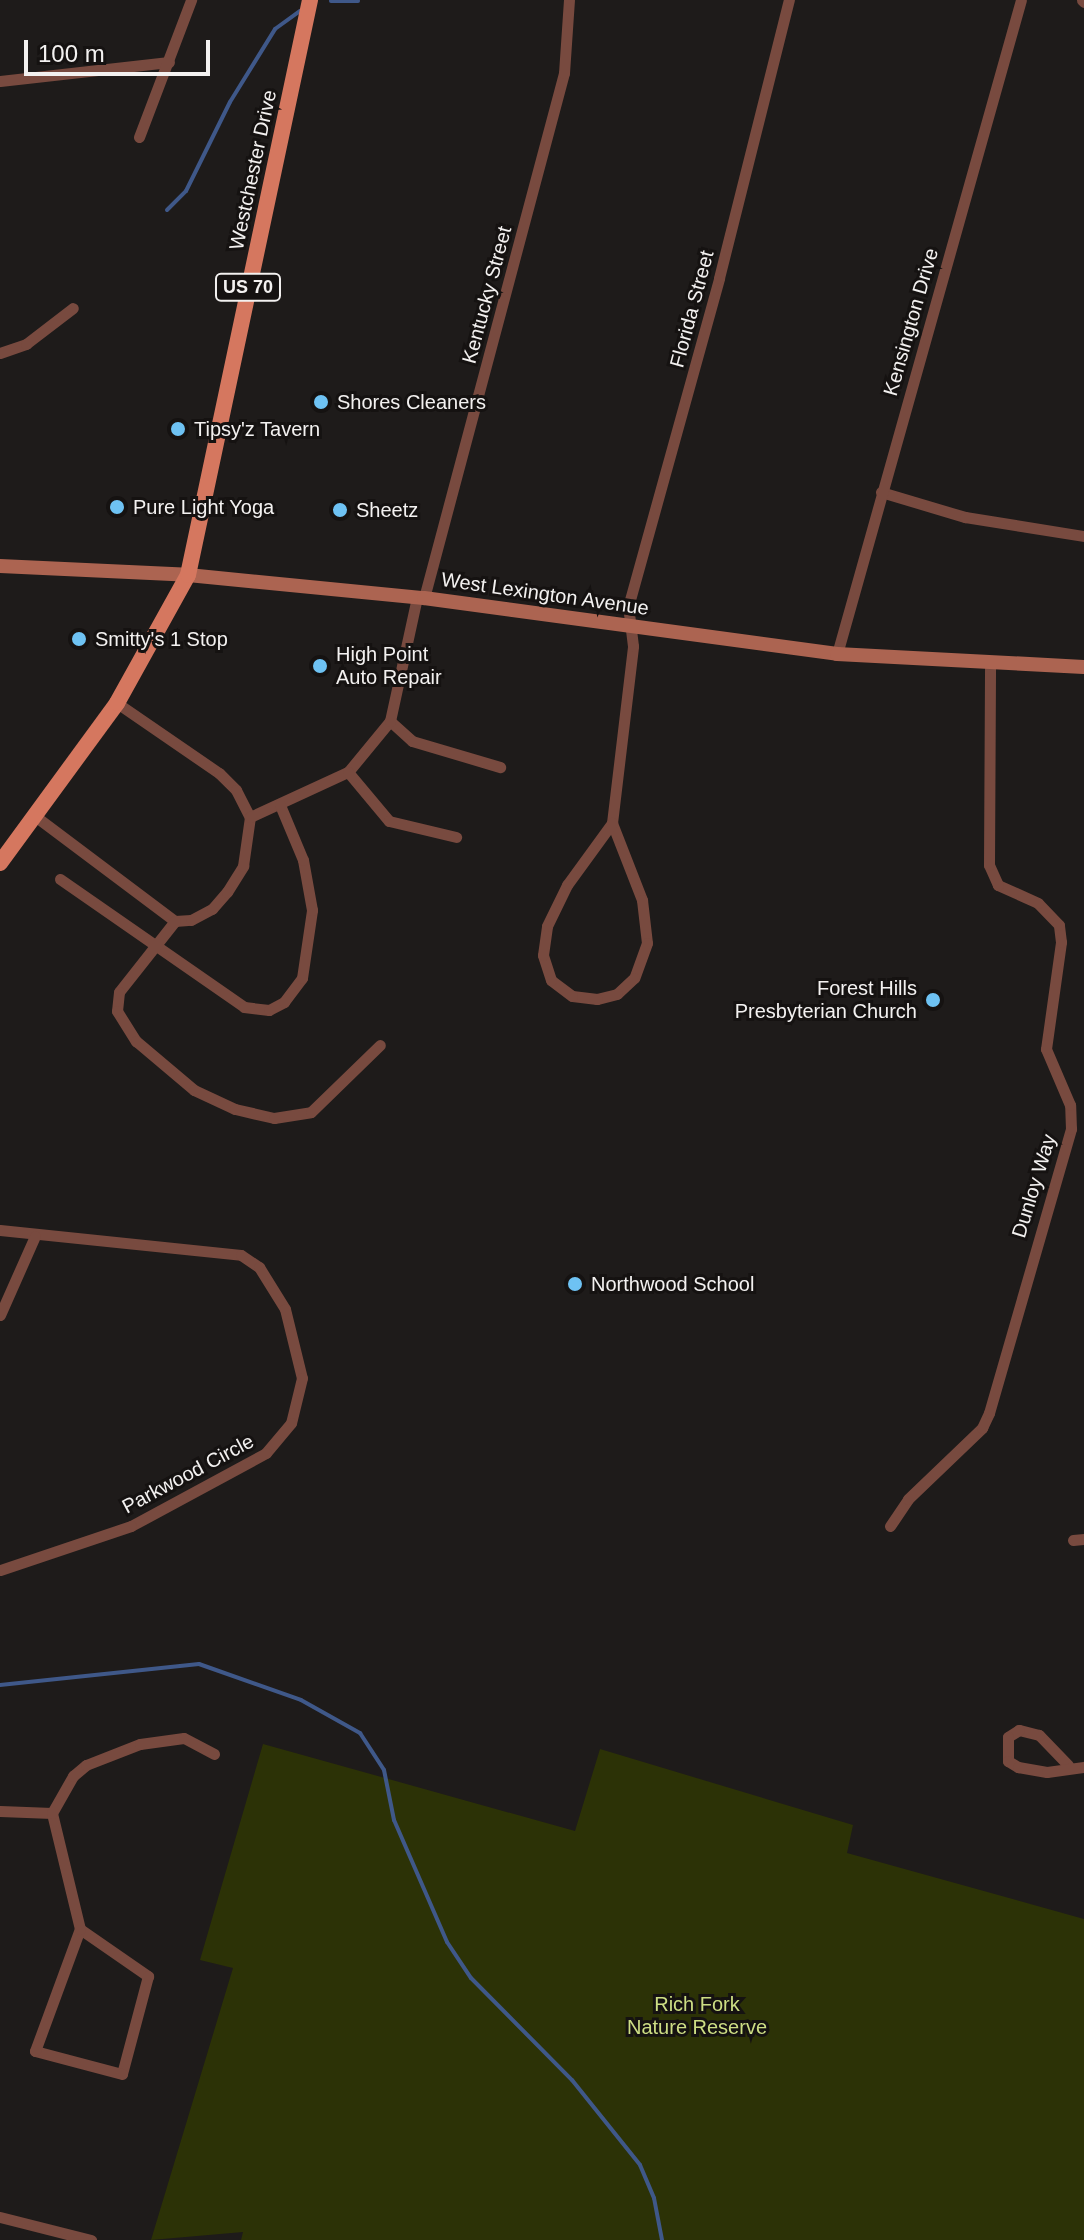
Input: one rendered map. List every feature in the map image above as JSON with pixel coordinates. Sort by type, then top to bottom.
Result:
[{"type":"main road","name":"Westchester Drive","points":[[0,863],[117,703],[188,575],[310,0]]},
{"type":"street","points":[[139,137],[191,0]]},
{"type":"street","name":"Kentucky Street","points":[[390,721],[420,597],[564,73],[569,0]]},
{"type":"street","name":"Florida Street","points":[[612,823],[633,646],[628,607],[719,278],[789,0]]},
{"type":"street","name":"Kensington Drive","points":[[837,654],[1021,0]]},
{"type":"street","points":[[0,81],[169,62]]},
{"type":"street","points":[[0,353],[26,344],[73,308]]},
{"type":"street","points":[[881,492],[965,517],[1084,536]]},
{"type":"street","name":"West Lexington Avenue","points":[[0,566],[188,575],[420,597],[837,654],[990,665],[1084,667]]},
{"type":"street","name":"Dunloy Way","points":[[890,1526],[908,1499],[982,1428],[989,1413],[1071,1129],[1070,1105],[1046,1049],[1061,942],[1059,925],[1038,903],[998,885],[989,865],[990,665]]},
{"type":"street","points":[[35,816],[175,921],[191,920],[212,909],[227,892],[243,866],[250,817],[236,790],[219,773],[117,703]]},
{"type":"street","points":[[250,817],[348,772],[390,721],[412,741],[500,767]]},
{"type":"street","points":[[348,772],[389,821],[456,837]]},
{"type":"street","points":[[60,879],[244,1007],[269,1010],[293,992],[307,960],[312,910],[303,860],[280,805]]},
{"type":"street","points":[[612,823],[642,900],[647,943],[642,963],[617,994],[597,999],[572,996],[552,981],[543,955],[547,926],[567,885],[612,823]]},
{"type":"street","points":[[175,921],[119,992],[117,1011],[136,1041],[194,1090],[235,1109],[274,1118],[311,1112],[380,1045]]},
{"type":"street","name":"Parkwood Circle","points":[[0,1230],[241,1255],[259,1267],[285,1309],[302,1378],[291,1423],[266,1453],[131,1526],[0,1570]]},
{"type":"street","points":[[0,1315],[35,1236]]},
{"type":"street","points":[[1068,1765],[1039,1735],[1019,1730],[1008,1737],[1008,1761],[1018,1767],[1047,1772],[1068,1765],[1084,1767]]},
{"type":"street","points":[[80,1929],[148,1976],[122,2074],[35,2051],[80,1929],[52,1813],[73,1776],[86,1765],[140,1744],[184,1738],[214,1754]]},
{"type":"street","points":[[0,1811],[52,1813]]},
{"type":"street","points":[[0,2217],[91,2240]]},
{"type":"green space","name":"Rich Fork Nature Reserve","points":[[263,1744],[575,1831],[600,1749],[853,1825],[847,1853],[1084,1919],[1084,2240],[241,2240],[243,2232],[151,2240],[233,1968],[200,1960]]},
{"type":"waterway","points":[[331,1],[358,1]]},
{"type":"waterway","points":[[167,210],[186,191],[230,102],[275,29],[300,11]]},
{"type":"waterway","points":[[0,1685],[199,1664],[301,1700],[360,1733],[384,1770],[394,1820],[447,1942],[471,1978],[572,2080],[640,2165],[654,2198],[662,2240]]},
{"type":"place","name":"Shores Cleaners","points":[[321,402]]},
{"type":"place","name":"Tipsy'z Tavern","points":[[178,429]]},
{"type":"place","name":"Pure Light Yoga","points":[[117,507]]},
{"type":"place","name":"Sheetz","points":[[340,510]]},
{"type":"place","name":"Smitty's 1 Stop","points":[[79,639]]},
{"type":"place","name":"High Point Auto Repair","points":[[320,666]]},
{"type":"place","name":"Forest Hills Presbyterian Church","points":[[933,1000]]},
{"type":"place","name":"Northwood School","points":[[575,1284]]}]
